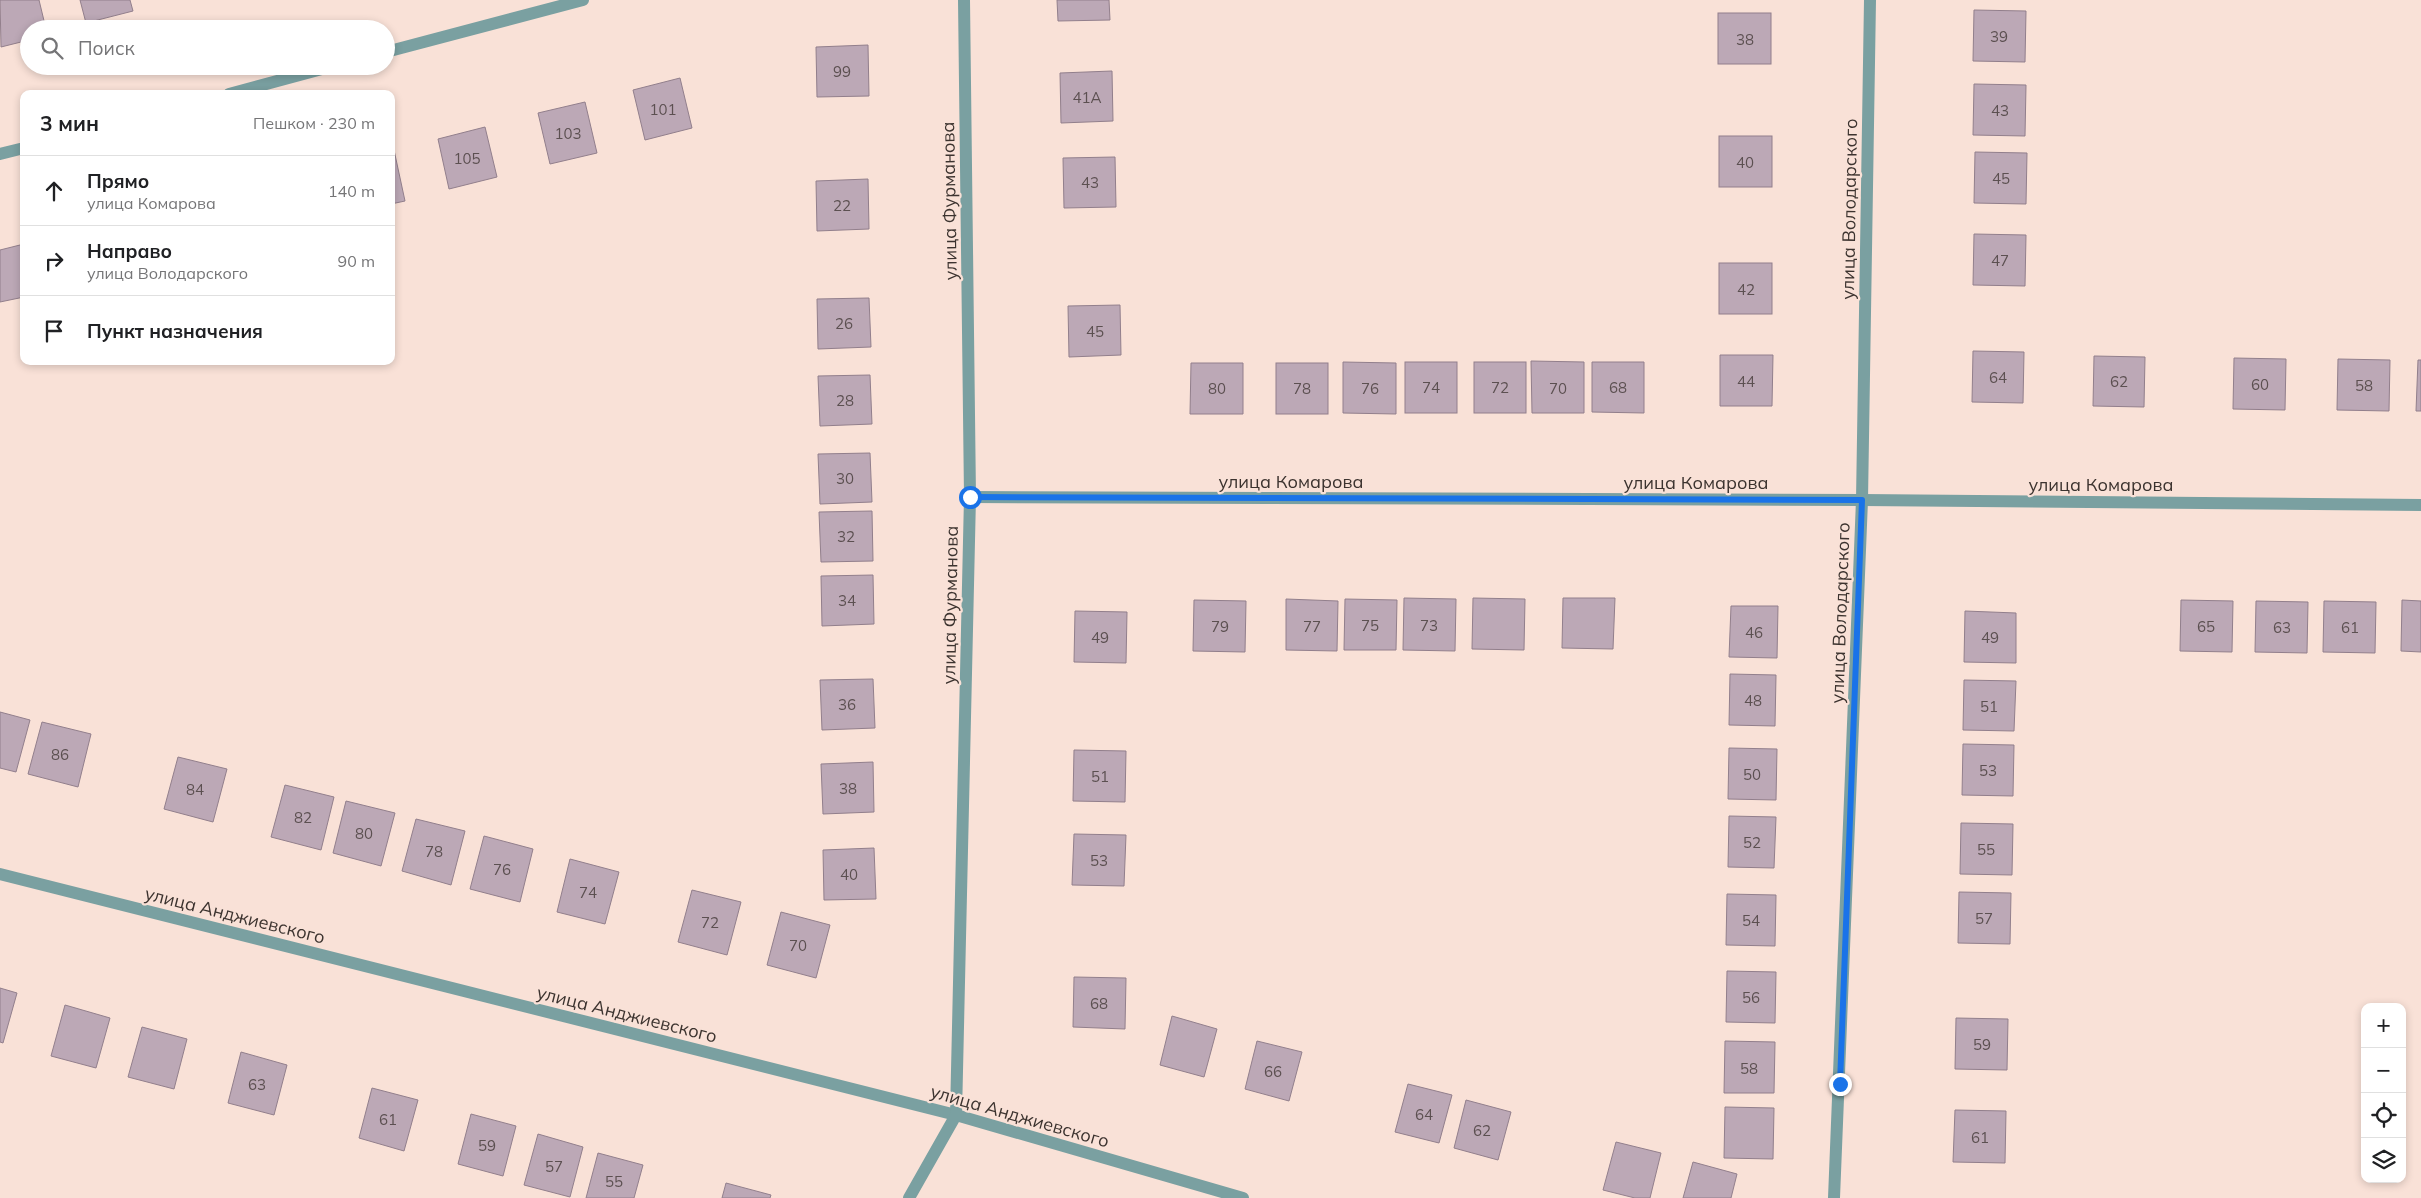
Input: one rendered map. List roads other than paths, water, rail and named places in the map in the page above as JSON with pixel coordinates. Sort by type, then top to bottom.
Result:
[{"type":"street","points":[[395,50],[582,0]]},
{"type":"street","name":"улица Фурманова","points":[[909,1198],[956,1115],[970,497],[964,0]]},
{"type":"street","name":"улица Володарского","points":[[1834,1198],[1862,500],[1870,0]]},
{"type":"street","points":[[244,90],[300,75]]},
{"type":"street","points":[[0,154],[20,149]]},
{"type":"street","name":"улица Комарова","points":[[970,497],[2421,504]]},
{"type":"street","name":"улица Анджиевского","points":[[0,874],[956,1115],[1243,1198]]}]
